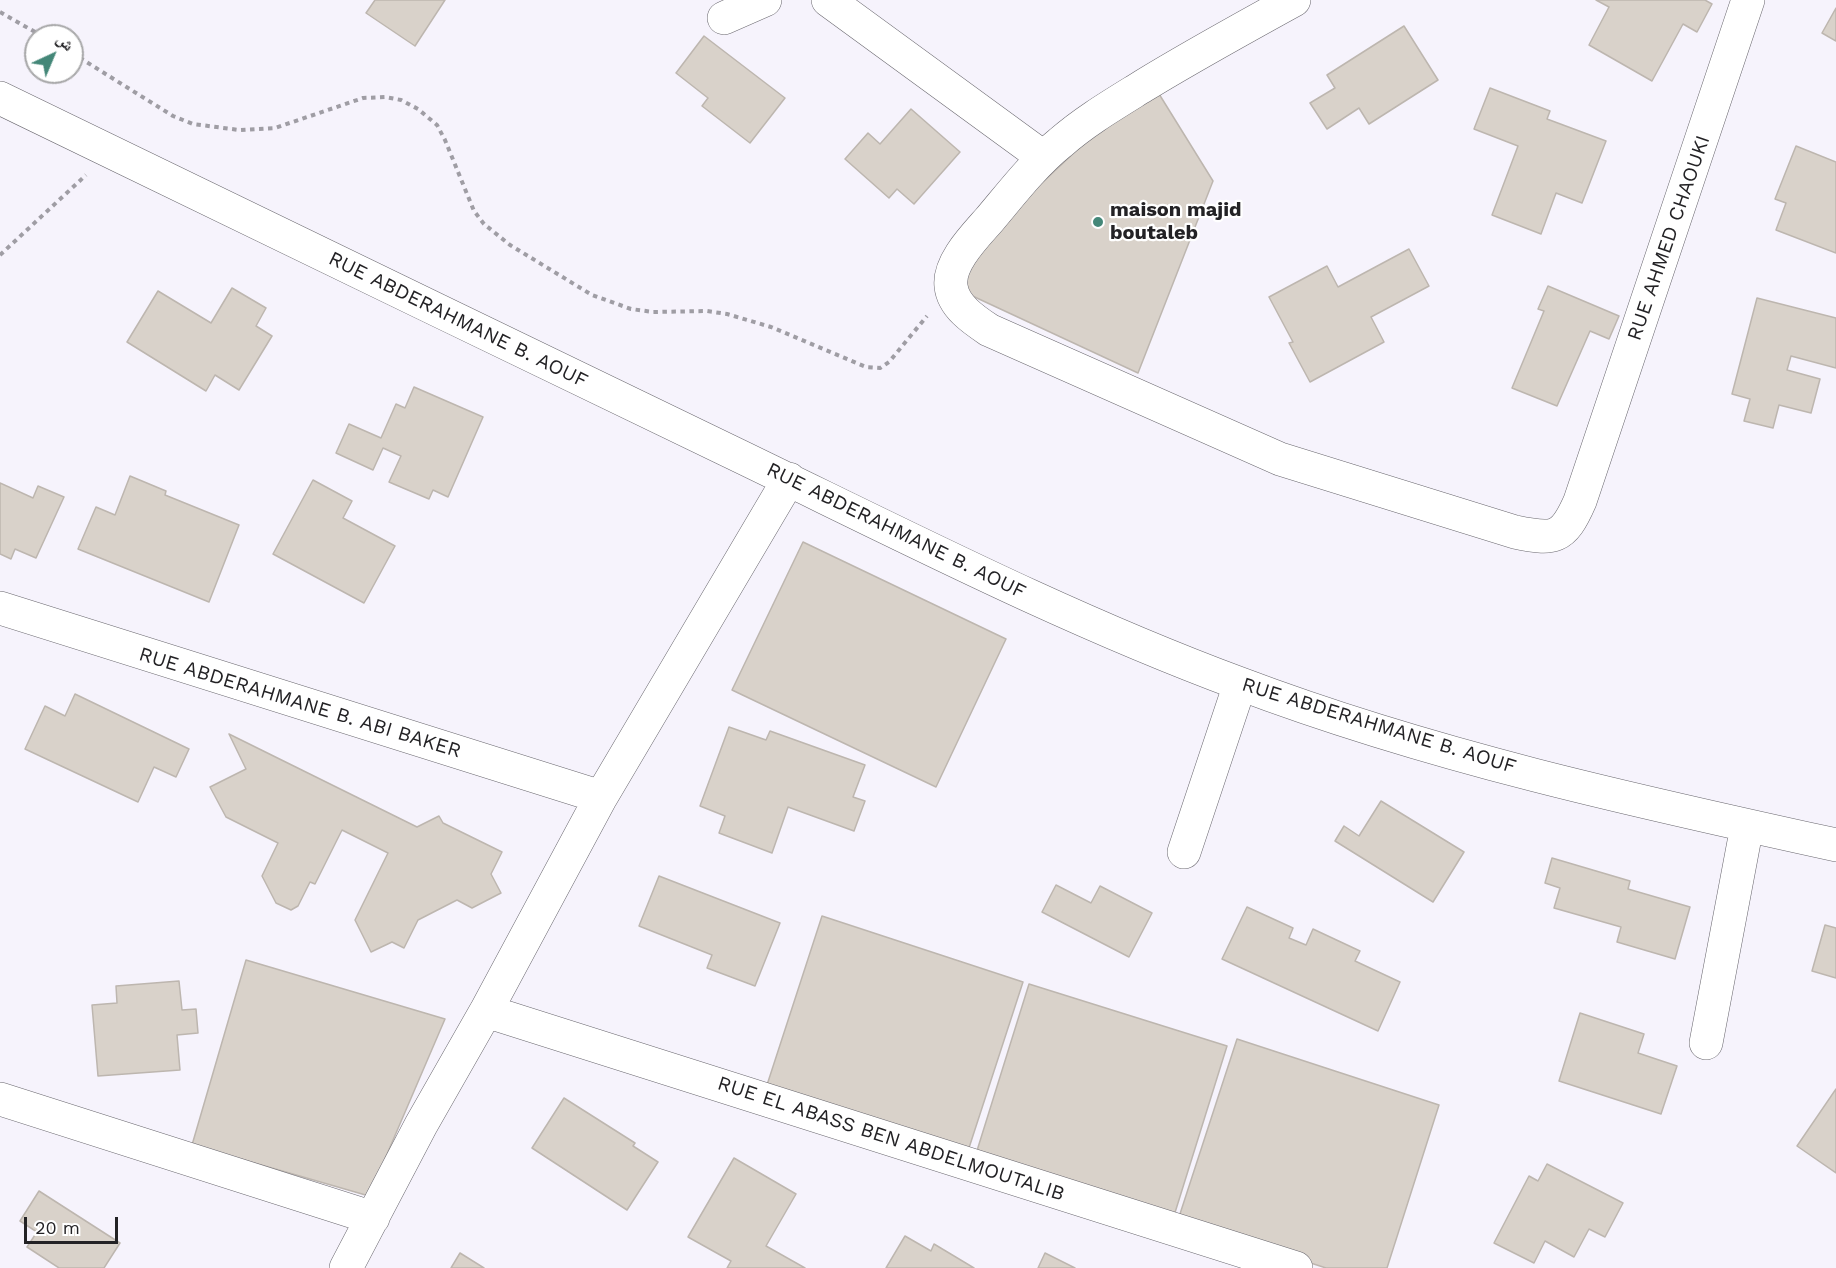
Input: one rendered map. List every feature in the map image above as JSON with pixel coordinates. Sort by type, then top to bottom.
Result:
[{"type":"street","points":[[724,18],[765,0]]},
{"type":"street","points":[[828,0],[1043,158]]},
{"type":"street","points":[[951,286],[961,254],[1043,158],[1084,124],[1114,104],[1191,56],[1294,0]]},
{"type":"street","name":"RUE AHMED CHAOUKI","points":[[951,286],[963,309],[988,330],[1280,459],[1481,522],[1538,537],[1550,537],[1559,533],[1573,518],[1748,0]]},
{"type":"street","name":"RUE ABDERAHMANE B. AOUF","points":[[0,98],[1043,602],[1142,646],[1240,684],[1413,741],[1660,806],[1836,845]]},
{"type":"street","points":[[346,1268],[421,1125],[486,1011],[601,797],[789,479]]},
{"type":"street","name":"RUE ABDERAHMANE B. ABI BAKER","points":[[0,608],[601,797]]},
{"type":"street","points":[[1184,852],[1240,684]]},
{"type":"street","points":[[1706,1043],[1747,826]]},
{"type":"street","name":"RUE EL ABASS BEN ABDELMOUTALIB","points":[[486,1011],[1296,1268]]},
{"type":"street","points":[[0,1099],[373,1218]]},
{"type":"path","points":[[0,12],[24,26]]},
{"type":"path","points":[[84,60],[173,116],[193,124],[239,130],[275,128],[363,98],[385,97],[411,104],[437,125],[474,211],[484,224],[510,245],[592,295],[631,309],[653,312],[707,311],[727,314],[771,327],[833,355],[876,369],[884,367],[889,362],[951,286]]},
{"type":"path","points":[[0,255],[110,152]]},
{"type":"building","points":[[375,0],[445,0],[415,46],[366,13]]},
{"type":"building","points":[[1596,0],[1705,0],[1712,4],[1697,32],[1683,24],[1652,81],[1589,45],[1609,7]]},
{"type":"building","points":[[1836,8],[1836,41],[1822,33]]},
{"type":"building","points":[[1404,26],[1438,80],[1369,124],[1359,108],[1327,129],[1310,103],[1335,88],[1327,75]]},
{"type":"building","points":[[704,36],[785,98],[750,143],[702,106],[708,98],[676,73]]},
{"type":"building","name":"maison majid boutaleb","points":[[1151,81],[1213,181],[1138,373],[951,286],[956,263]]},
{"type":"building","points":[[1490,88],[1550,111],[1547,119],[1606,141],[1582,203],[1556,193],[1541,234],[1492,215],[1518,146],[1474,129]]},
{"type":"building","points":[[911,109],[960,152],[914,204],[897,189],[889,198],[845,159],[868,133],[880,144]]},
{"type":"building","points":[[1796,146],[1836,162],[1836,253],[1776,230],[1786,203],[1775,199]]},
{"type":"building","points":[[1409,249],[1429,286],[1371,317],[1384,342],[1310,382],[1289,343],[1293,342],[1269,297],[1327,266],[1338,287]]},
{"type":"building","points":[[1548,286],[1619,316],[1609,339],[1590,331],[1557,406],[1512,388],[1544,311],[1538,309]]},
{"type":"building","points":[[232,288],[266,308],[256,326],[272,336],[239,390],[215,375],[206,391],[127,342],[158,291],[211,323]]},
{"type":"building","points":[[1757,298],[1836,318],[1836,368],[1791,356],[1787,370],[1820,379],[1811,413],[1779,405],[1773,428],[1744,421],[1750,399],[1732,394]]},
{"type":"building","points":[[414,387],[483,417],[448,497],[433,490],[429,499],[389,482],[401,456],[383,448],[373,470],[336,453],[349,424],[381,438],[396,404],[405,408]]},
{"type":"building","points":[[130,476],[166,491],[165,495],[239,525],[209,602],[78,549],[96,507],[115,515]]},
{"type":"building","points":[[313,480],[352,501],[343,518],[395,546],[364,603],[273,554]]},
{"type":"building","points":[[0,483],[33,498],[38,486],[64,497],[36,558],[15,549],[11,559],[0,554]]},
{"type":"building","points":[[803,542],[1006,639],[936,787],[732,690]]},
{"type":"building","points":[[75,694],[189,749],[176,777],[154,767],[138,802],[25,749],[45,706],[65,716]]},
{"type":"building","points":[[729,727],[766,740],[770,731],[865,765],[853,797],[865,801],[854,831],[788,807],[772,853],[719,833],[725,816],[700,806]]},
{"type":"building","points":[[229,734],[417,827],[439,816],[443,823],[502,852],[491,874],[501,893],[472,908],[457,900],[418,920],[404,948],[392,942],[371,952],[355,920],[388,853],[342,830],[315,884],[310,882],[298,906],[291,910],[276,903],[262,876],[278,843],[226,817],[210,787],[246,769]]},
{"type":"building","points":[[1381,801],[1464,852],[1433,902],[1335,841],[1344,826],[1359,836]]},
{"type":"building","points":[[1552,858],[1630,881],[1628,889],[1690,907],[1675,959],[1617,942],[1621,927],[1554,908],[1560,888],[1545,883]]},
{"type":"building","points":[[659,876],[780,923],[755,986],[707,968],[712,955],[639,926]]},
{"type":"building","points":[[1056,885],[1091,903],[1100,886],[1152,913],[1129,957],[1042,912]]},
{"type":"building","points":[[1247,907],[1293,928],[1289,938],[1306,945],[1313,929],[1360,951],[1355,961],[1400,982],[1378,1031],[1222,959]]},
{"type":"building","points":[[822,916],[1023,982],[967,1154],[766,1088]]},
{"type":"building","points":[[1825,925],[1836,928],[1836,978],[1812,971]]},
{"type":"building","points":[[246,960],[445,1019],[369,1196],[192,1145]]},
{"type":"building","points":[[179,981],[182,1010],[196,1009],[198,1033],[177,1035],[180,1070],[98,1076],[92,1005],[117,1003],[116,986]]},
{"type":"building","points":[[1029,984],[1227,1046],[1173,1219],[975,1157]]},
{"type":"building","points":[[1580,1013],[1644,1034],[1638,1053],[1677,1066],[1661,1114],[1559,1081]]},
{"type":"building","points":[[1237,1039],[1439,1105],[1387,1268],[1326,1268],[1178,1220]]},
{"type":"building","points":[[1836,1089],[1836,1173],[1797,1146]]},
{"type":"building","points":[[564,1098],[635,1143],[633,1146],[658,1162],[627,1210],[532,1148]]},
{"type":"building","points":[[734,1158],[796,1194],[766,1246],[805,1268],[727,1268],[731,1261],[688,1237]]},
{"type":"building","points":[[1547,1164],[1623,1203],[1605,1237],[1589,1229],[1574,1257],[1545,1241],[1534,1263],[1494,1243],[1529,1176],[1538,1181]]},
{"type":"building","points":[[39,1191],[120,1243],[104,1268],[59,1268],[27,1247],[37,1232],[20,1221]]},
{"type":"building","points":[[905,1236],[931,1251],[934,1244],[974,1268],[886,1268]]},
{"type":"building","points":[[460,1253],[484,1268],[451,1268]]},
{"type":"building","points":[[1045,1253],[1075,1268],[1038,1268]]},
{"type":"place","name":"maison majid boutaleb","points":[[1098,222]]}]
